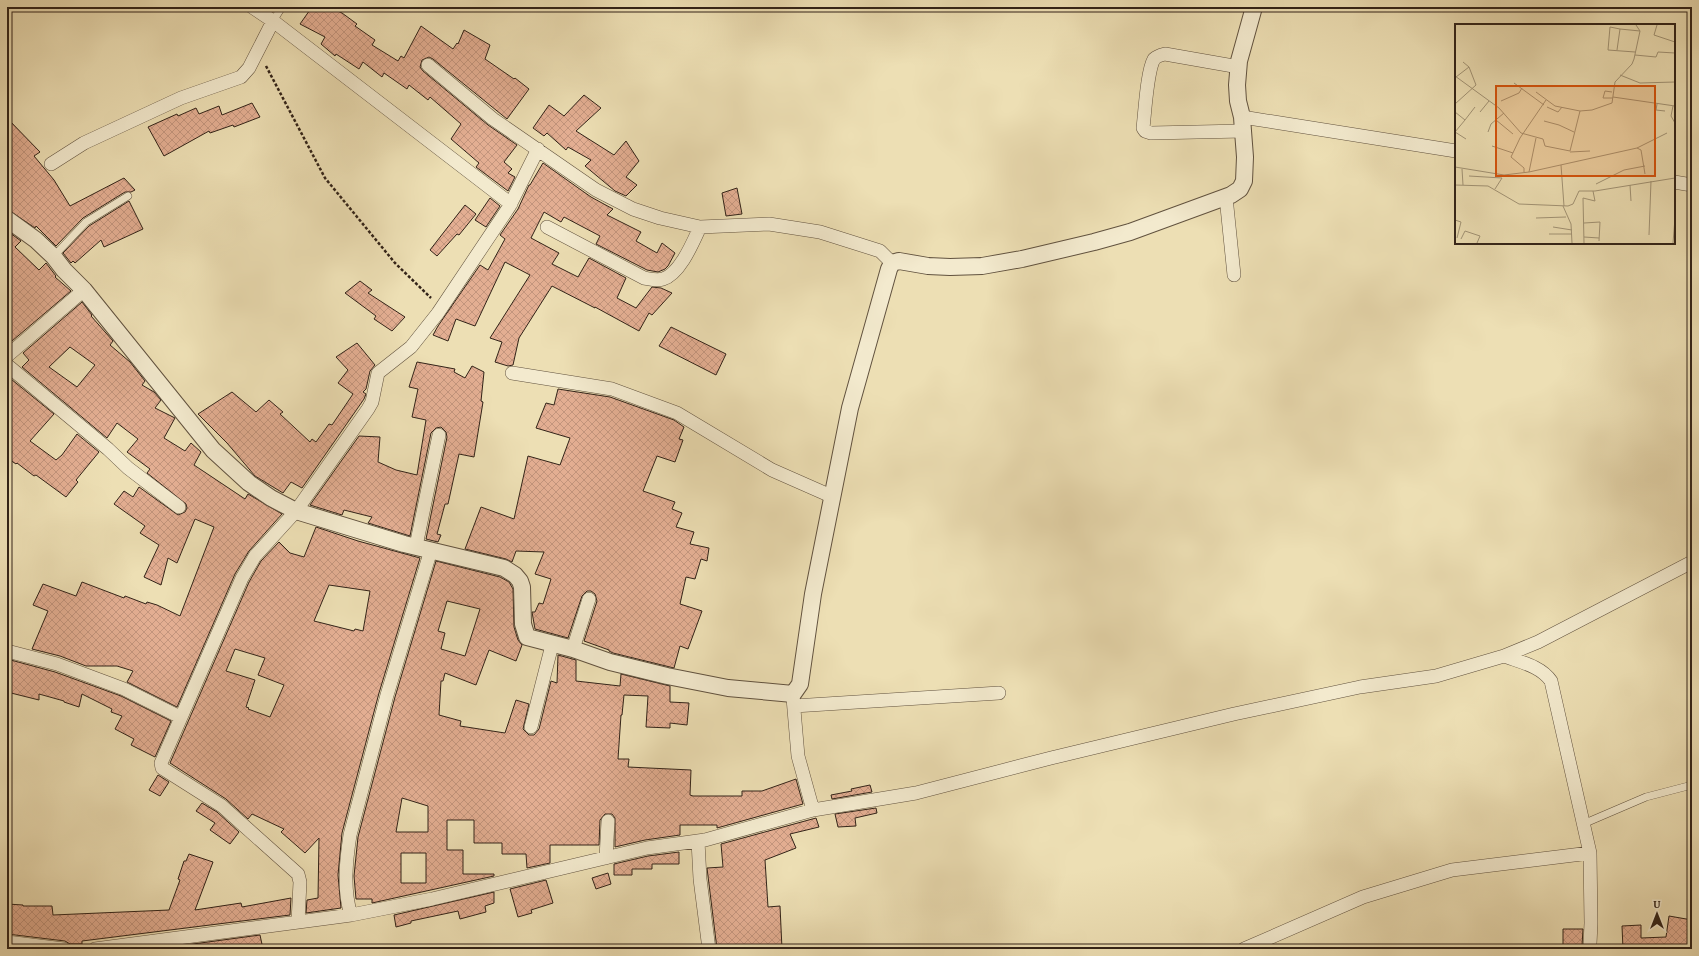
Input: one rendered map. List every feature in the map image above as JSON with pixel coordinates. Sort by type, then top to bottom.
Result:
[{"type":"street","points":[[252,7],[273,21],[511,204]]},
{"type":"street","points":[[428,65],[493,119],[586,184],[621,204],[660,218],[700,226],[769,224],[820,232],[880,251],[890,261],[928,266],[982,266],[1022,260],[1130,232],[1226,197],[1240,189],[1244,180],[1245,157],[1243,124],[1238,101],[1237,85],[1239,67],[1254,7]]},
{"type":"street","points":[[51,164],[84,143],[181,98],[241,78],[249,68],[273,21]]},
{"type":"street","points":[[1239,67],[1165,54],[1160,55],[1154,60],[1150,73],[1143,128],[1145,131],[1151,133],[1243,124],[1455,151]]},
{"type":"street","points":[[298,922],[300,882],[295,871],[222,806],[162,768],[161,763],[242,578],[255,556],[296,511],[368,409],[372,402],[378,373],[411,347],[441,308],[511,204],[538,149]]},
{"type":"street","points":[[1675,182],[1692,185]]},
{"type":"street","points":[[1226,197],[1234,275]]},
{"type":"street","points":[[7,219],[36,240],[54,257],[64,270],[84,290],[213,450],[249,483],[271,498],[296,511],[416,546],[504,568],[515,575],[520,581],[522,587],[523,624],[527,637],[552,645],[573,649],[610,662],[728,688],[793,700],[999,693]]},
{"type":"street","points":[[547,227],[644,278],[658,280],[670,275],[690,250],[700,226]]},
{"type":"street","points":[[813,810],[798,756],[793,700],[800,684],[812,602],[831,496],[850,408],[890,261]]},
{"type":"street","points":[[7,356],[84,290]]},
{"type":"street","points":[[7,364],[108,448],[128,468],[179,508]]},
{"type":"street","points":[[512,374],[612,389],[676,413],[772,470],[831,496]]},
{"type":"street","points":[[416,546],[439,435]]},
{"type":"street","points":[[351,915],[346,899],[348,847],[350,835],[387,695],[431,550]]},
{"type":"street","points":[[95,949],[351,915],[432,899],[647,848],[698,841],[813,810],[916,793],[1234,714],[1360,687],[1436,676],[1504,656],[1538,642],[1692,562]]},
{"type":"street","points":[[573,649],[589,599]]},
{"type":"street","points":[[531,727],[552,645]]},
{"type":"street","points":[[7,651],[57,664],[118,687],[180,717]]},
{"type":"street","points":[[1504,656],[1532,666],[1546,674],[1551,681],[1590,852],[1590,944]]},
{"type":"street","points":[[606,858],[608,821]]},
{"type":"street","points":[[698,841],[700,879],[709,949]]},
{"type":"street","points":[[1244,949],[1363,897],[1452,870],[1590,852]]},
{"type":"street","points":[[7,942],[64,949]]},
{"type":"lane","points":[[273,21],[282,7]]},
{"type":"lane","points":[[54,257],[86,222],[128,196]]},
{"type":"lane","points":[[1583,824],[1646,797],[1692,785]]},
{"type":"path","points":[[258,49],[325,178],[395,263],[441,308]]},
{"type":"building","points":[[312,7],[330,7],[342,13],[357,24],[355,26],[375,40],[372,45],[398,61],[401,56],[404,58],[421,26],[453,49],[457,43],[458,44],[464,30],[490,45],[485,59],[514,79],[515,78],[529,89],[507,119],[433,59],[429,57],[422,60],[420,67],[488,125],[517,145],[504,162],[512,169],[508,173],[515,177],[508,191],[476,167],[479,163],[451,139],[461,124],[430,97],[428,100],[409,85],[407,89],[384,73],[382,77],[363,62],[359,69],[336,54],[335,56],[321,44],[325,37],[300,24]]},
{"type":"building","points":[[584,95],[601,108],[576,131],[614,155],[626,141],[639,161],[626,177],[637,185],[626,196],[615,191],[585,166],[591,160],[568,147],[566,150],[547,133],[544,136],[533,128],[549,105],[564,116]]},
{"type":"building","points":[[252,103],[260,117],[234,127],[233,125],[210,133],[209,131],[164,156],[148,127],[177,114],[178,116],[196,108],[199,114],[219,106],[222,115]]},
{"type":"building","points":[[7,118],[40,152],[34,156],[54,180],[70,206],[124,178],[135,190],[125,192],[83,218],[56,246],[36,226],[35,228],[7,209]]},
{"type":"building","points":[[543,163],[591,197],[613,209],[607,215],[641,232],[636,241],[657,253],[662,243],[675,253],[665,269],[658,272],[647,270],[596,244],[600,236],[564,217],[561,222],[544,212],[531,238],[559,253],[552,264],[578,277],[589,258],[626,278],[617,298],[636,308],[652,287],[661,288],[672,293],[652,315],[649,313],[639,331],[552,286],[519,338],[513,365],[508,366],[495,362],[502,342],[490,338],[530,275],[505,262],[475,326],[456,319],[448,341],[433,335],[480,265],[488,270],[505,239],[500,235],[518,209],[529,185]]},
{"type":"building","points":[[737,188],[742,214],[726,216],[722,193]]},
{"type":"building","points":[[490,198],[500,206],[486,227],[475,220]]},
{"type":"building","points":[[129,201],[143,229],[104,247],[101,240],[75,263],[73,261],[71,263],[63,253],[89,226]]},
{"type":"building","points":[[465,205],[476,214],[459,235],[457,234],[437,256],[430,250]]},
{"type":"building","points":[[10,233],[21,241],[15,247],[39,270],[46,263],[56,276],[55,277],[71,291],[12,341],[7,335],[7,236]]},
{"type":"building","points":[[360,281],[372,290],[368,293],[405,317],[392,331],[374,319],[376,316],[345,293]]},
{"type":"building","points":[[82,302],[92,315],[91,316],[113,341],[110,345],[130,362],[145,381],[142,385],[154,392],[161,400],[155,408],[175,418],[164,438],[185,451],[191,443],[201,452],[194,465],[245,499],[248,494],[282,514],[249,551],[235,574],[177,707],[127,682],[133,671],[117,666],[86,666],[60,656],[32,649],[48,611],[33,605],[43,584],[76,596],[82,582],[124,598],[125,596],[146,604],[147,602],[157,605],[180,616],[214,527],[195,519],[177,563],[168,558],[161,585],[144,577],[159,545],[140,533],[145,526],[114,504],[124,491],[133,497],[139,487],[178,515],[185,512],[187,508],[186,504],[147,473],[150,469],[127,452],[138,439],[117,423],[107,438],[22,367],[29,360],[23,353]],"holes":[[[70,347],[95,365],[77,387],[49,367]]]},
{"type":"building","points":[[671,327],[726,354],[716,375],[659,346]]},
{"type":"building","points":[[357,343],[375,365],[370,371],[366,389],[363,392],[366,394],[302,488],[291,482],[283,493],[255,476],[227,443],[198,414],[232,392],[256,412],[269,400],[283,412],[280,414],[310,442],[312,439],[316,442],[329,424],[332,425],[353,394],[338,383],[348,370],[336,357]]},
{"type":"building","points":[[417,362],[455,369],[454,372],[465,378],[472,366],[484,372],[481,401],[483,402],[474,457],[459,454],[448,504],[445,504],[437,534],[441,535],[438,542],[426,539],[447,437],[446,432],[441,427],[436,428],[431,433],[410,536],[368,523],[372,517],[344,510],[342,515],[310,505],[359,436],[380,437],[378,462],[396,470],[417,475],[426,420],[412,417],[418,389],[409,387]]},
{"type":"building","points":[[11,379],[54,414],[30,441],[56,460],[62,455],[77,434],[99,452],[76,480],[78,482],[66,497],[36,475],[34,476],[17,463],[16,464],[7,458],[7,383]]},
{"type":"building","points":[[558,389],[610,397],[674,420],[684,427],[679,439],[683,440],[675,462],[657,456],[643,491],[675,502],[672,509],[682,513],[676,527],[694,532],[690,544],[709,548],[707,561],[701,559],[695,579],[686,577],[680,604],[702,611],[688,649],[680,646],[674,668],[613,653],[609,650],[584,641],[597,601],[595,594],[591,591],[587,591],[582,596],[568,638],[535,629],[532,612],[535,612],[539,603],[543,604],[551,579],[535,574],[544,552],[516,551],[512,562],[506,559],[465,549],[481,507],[514,519],[528,456],[560,465],[570,438],[536,428],[546,403],[554,405]]},
{"type":"building","points":[[316,527],[358,541],[420,558],[379,693],[342,833],[338,875],[341,908],[306,913],[307,900],[318,898],[319,838],[305,853],[281,832],[284,829],[252,814],[248,819],[226,799],[170,763],[249,582],[261,561],[279,542],[290,553],[304,557]],"holes":[[[329,585],[370,591],[363,631],[355,629],[354,631],[314,621]],[[235,649],[265,658],[258,675],[284,685],[270,717],[246,707],[255,680],[226,671]]]},
{"type":"building","points":[[436,561],[500,577],[509,582],[513,589],[514,627],[518,640],[522,645],[516,661],[489,650],[476,685],[445,673],[443,681],[441,681],[439,715],[461,721],[460,726],[505,733],[516,700],[529,704],[523,729],[529,735],[534,735],[539,729],[551,681],[557,683],[558,655],[576,660],[576,681],[620,686],[621,674],[670,686],[670,702],[689,703],[687,725],[670,723],[670,728],[646,727],[648,696],[624,695],[618,759],[629,759],[628,767],[691,770],[690,795],[693,796],[742,796],[742,791],[762,791],[796,779],[803,804],[717,828],[717,825],[680,825],[680,835],[645,840],[615,847],[615,818],[612,814],[605,814],[600,820],[599,845],[550,845],[550,863],[527,868],[526,854],[502,854],[502,843],[474,843],[474,820],[447,820],[447,850],[463,850],[463,874],[494,874],[494,876],[372,903],[372,899],[356,899],[354,876],[358,837],[395,697]],"holes":[[[447,601],[480,609],[465,656],[441,649],[445,633],[438,631]],[[402,798],[428,806],[428,832],[396,832]],[[401,853],[426,853],[426,883],[401,883]]]},
{"type":"building","points":[[7,659],[55,672],[121,696],[171,721],[155,757],[131,745],[134,739],[115,729],[122,716],[111,712],[112,709],[82,694],[79,707],[39,694],[39,700],[7,692]]},
{"type":"building","points":[[158,775],[169,782],[160,796],[149,790]]},
{"type":"building","points":[[870,785],[872,792],[832,799],[831,795],[852,791],[851,789]]},
{"type":"building","points":[[202,803],[217,812],[239,832],[230,844],[210,830],[215,823],[196,811]]},
{"type":"building","points":[[876,808],[877,813],[855,818],[856,826],[838,827],[835,814]]},
{"type":"building","points":[[816,818],[819,827],[790,834],[796,848],[765,860],[768,907],[780,906],[782,949],[717,949],[707,868],[723,867],[721,844]]},
{"type":"building","points":[[679,852],[679,864],[652,864],[652,869],[632,869],[632,875],[614,875],[614,864],[648,856]]},
{"type":"building","points":[[189,854],[213,862],[195,910],[241,903],[242,907],[291,898],[290,915],[82,941],[82,944],[70,944],[65,941],[7,934],[7,904],[23,906],[52,906],[53,915],[169,910],[180,880],[178,879],[184,861],[186,861]]},
{"type":"building","points":[[608,873],[611,884],[596,889],[592,878]]},
{"type":"building","points":[[546,880],[553,903],[531,910],[532,913],[518,917],[510,889]]},
{"type":"building","points":[[494,892],[494,903],[485,906],[486,912],[460,919],[458,911],[411,921],[411,923],[396,927],[394,915]]},
{"type":"building","points":[[1669,916],[1692,920],[1692,949],[1623,949],[1622,926],[1641,925],[1641,938],[1666,937]]},
{"type":"building","points":[[1563,929],[1583,929],[1582,946],[1563,945]]},
{"type":"building","points":[[260,935],[263,949],[156,949]]}]
